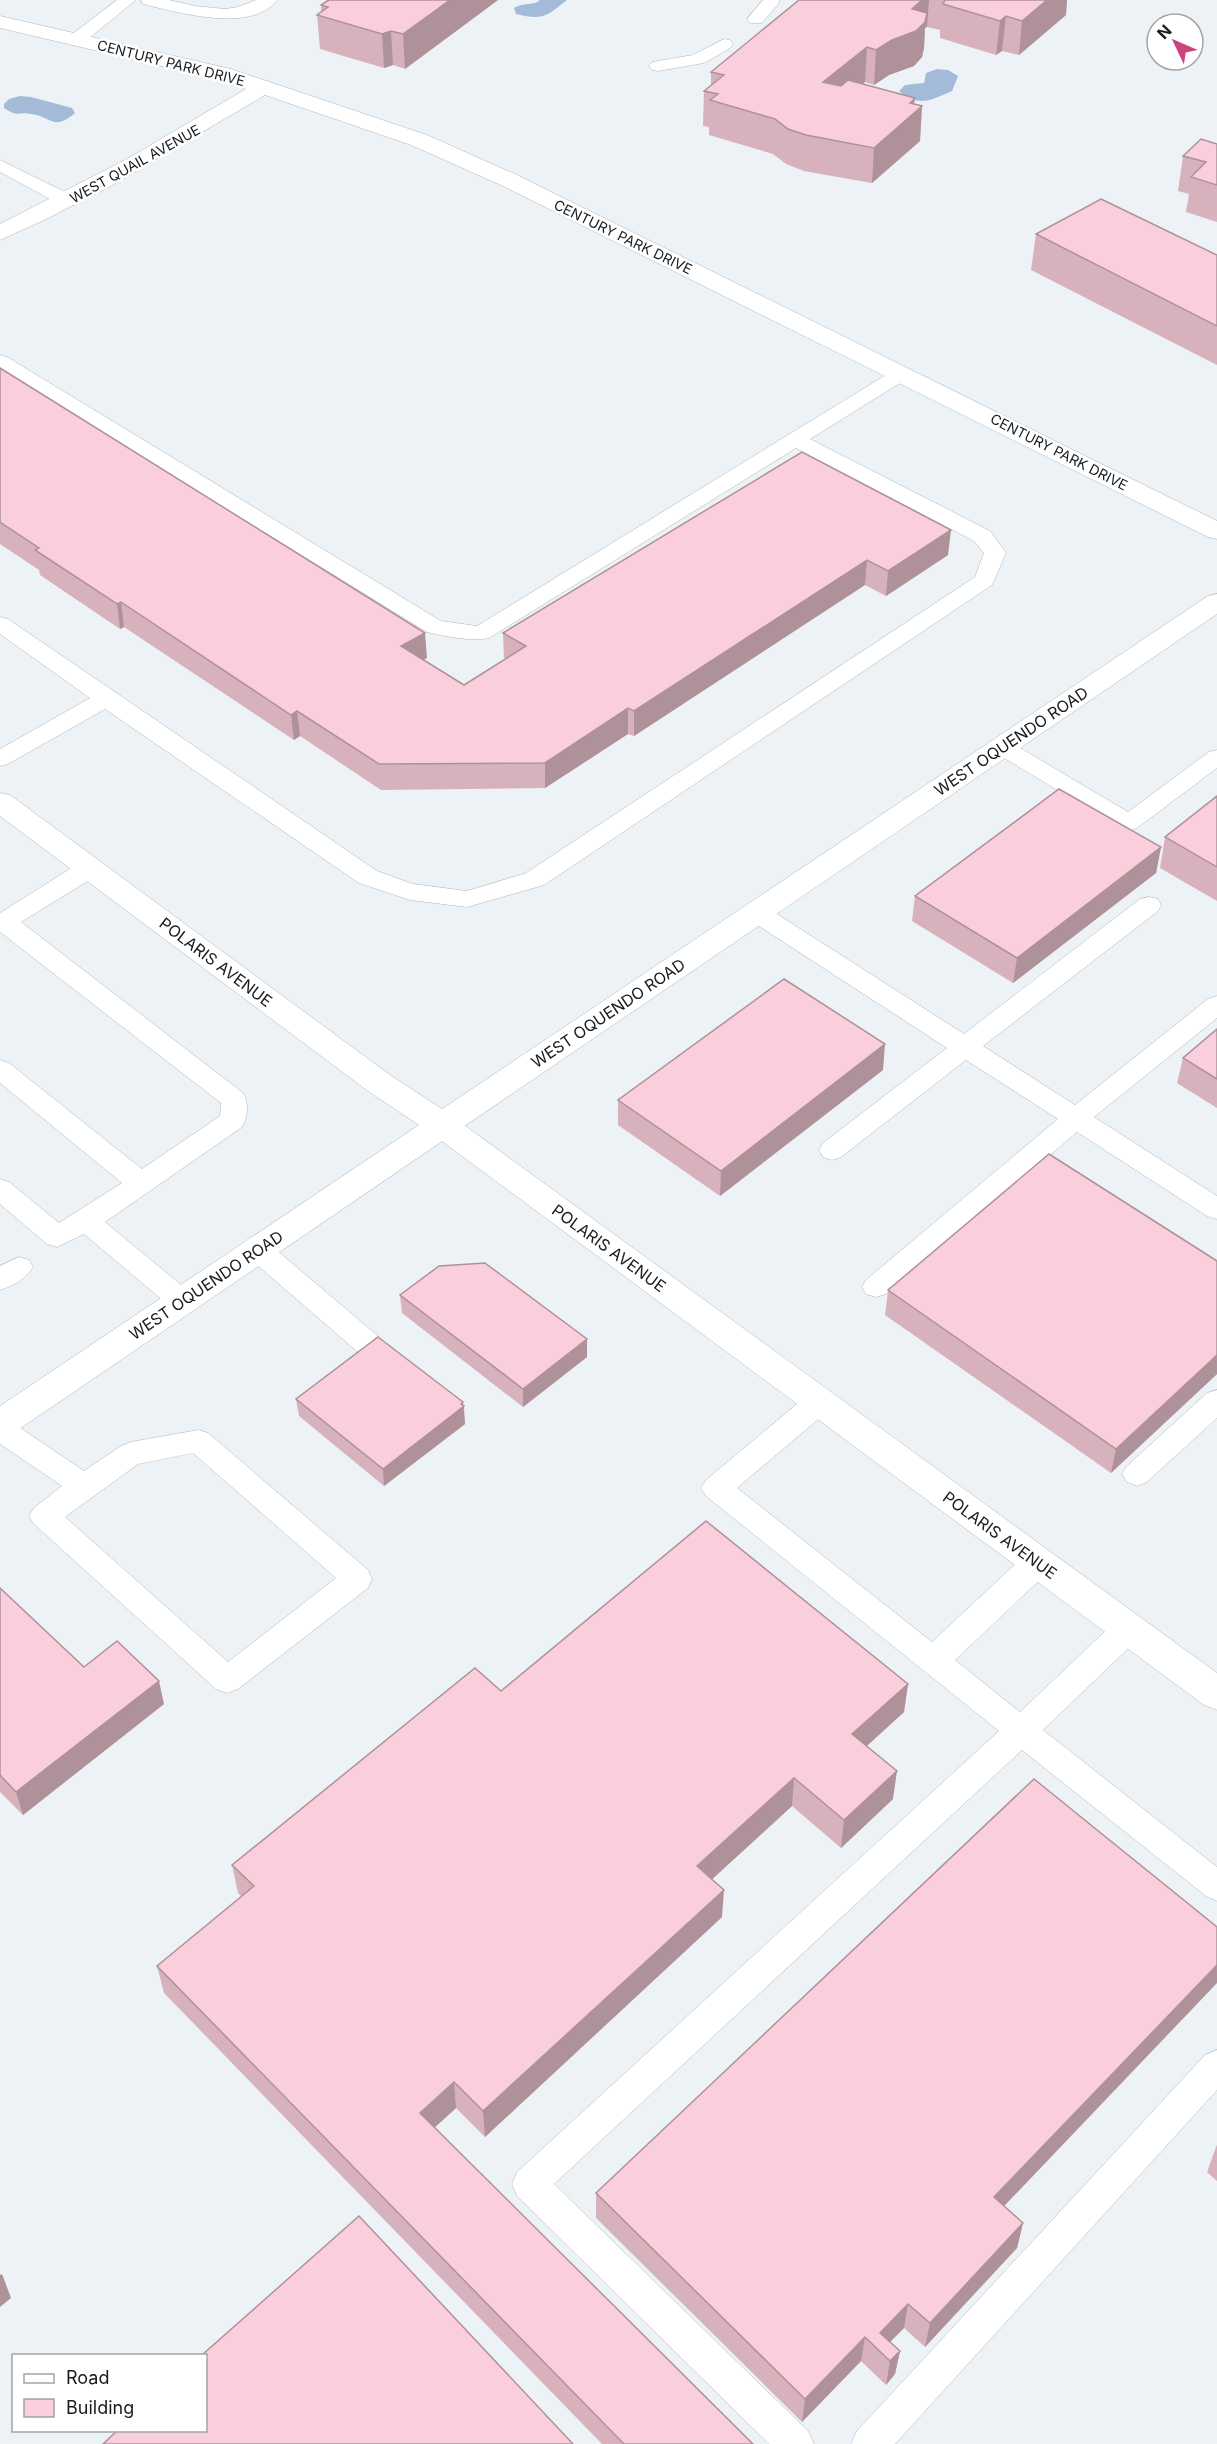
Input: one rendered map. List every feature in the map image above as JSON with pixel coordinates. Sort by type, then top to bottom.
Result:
[{"type":"street","name":"CENTURY PARK DRIVE","points":[[0,22],[223,74],[419,140],[511,181],[1217,531]]},
{"type":"street","name":"WEST QUAIL AVENUE","points":[[0,232],[68,201],[199,129],[264,87]]},
{"type":"street","name":"WEST OQUENDO ROAD","points":[[0,1424],[1217,602]]},
{"type":"street","name":"POLARIS AVENUE","points":[[0,802],[379,1083],[442,1125],[1217,1694]]},
{"type":"lane","points":[[77,39],[128,0]]},
{"type":"lane","points":[[149,0],[218,16],[255,9],[269,0]]},
{"type":"lane","points":[[756,19],[771,3],[771,0]]},
{"type":"lane","points":[[658,66],[698,59],[724,44]]},
{"type":"lane","points":[[0,165],[68,201]]},
{"type":"lane","points":[[0,361],[435,627],[481,633],[902,374]]},
{"type":"lane","points":[[0,624],[106,699],[368,876],[410,892],[467,899],[535,879],[984,580],[995,553],[982,536],[795,439]]},
{"type":"lane","points":[[0,759],[106,699]]},
{"type":"lane","points":[[1002,747],[1129,823],[1217,757]]},
{"type":"lane","points":[[0,1189],[57,1237],[86,1221],[139,1182],[234,1120],[234,1100],[2,923],[90,868]]},
{"type":"lane","points":[[832,1150],[1149,905]]},
{"type":"lane","points":[[757,913],[1217,1209]]},
{"type":"lane","points":[[876,1287],[1076,1118],[1217,1005]]},
{"type":"lane","points":[[0,1069],[139,1182]]},
{"type":"lane","points":[[86,1221],[182,1301]]},
{"type":"lane","points":[[258,1250],[369,1345]]},
{"type":"lane","points":[[1137,1474],[1217,1401]]},
{"type":"lane","points":[[819,1402],[716,1488],[1217,1886]]},
{"type":"lane","points":[[0,1429],[84,1486]]},
{"type":"lane","points":[[198,1441],[357,1579],[227,1680],[44,1516],[84,1486],[131,1454],[198,1441]]},
{"type":"lane","points":[[933,1661],[1037,1563]]},
{"type":"lane","points":[[795,2444],[530,2184],[1021,1731],[1128,1629]]},
{"type":"lane","points":[[870,2444],[1217,2066]]},
{"type":"water","points":[[540,0],[567,0],[555,10],[539,17],[516,14],[514,8]]},
{"type":"water","points":[[937,69],[948,70],[958,76],[952,91],[919,101],[899,91],[905,85],[924,83],[926,73]]},
{"type":"water","points":[[20,96],[72,108],[75,113],[68,119],[57,122],[38,115],[15,114],[4,108],[4,104],[9,99]]},
{"type":"building","points":[[329,0],[450,0],[403,34],[391,31],[382,34],[317,15],[328,7],[321,5]]},
{"type":"building","points":[[799,0],[922,0],[912,9],[927,13],[925,22],[916,31],[892,40],[876,50],[867,47],[823,82],[841,86],[848,80],[915,98],[910,103],[922,106],[874,148],[806,135],[788,129],[775,119],[710,100],[718,94],[704,91],[724,75],[711,72]]},
{"type":"building","points":[[945,0],[1047,0],[1022,21],[1006,16],[1000,21],[943,4]]},
{"type":"building","points":[[1201,139],[1217,144],[1217,185],[1191,177],[1206,162],[1183,156]]},
{"type":"building","points":[[1101,199],[1217,255],[1217,326],[1036,234]]},
{"type":"building","points":[[0,368],[425,633],[401,646],[464,685],[526,646],[503,633],[802,452],[951,530],[888,571],[867,560],[634,711],[628,708],[545,763],[379,764],[297,711],[291,715],[121,602],[117,604],[35,550],[39,548],[0,522]]},
{"type":"building","points":[[1059,789],[1161,847],[1017,958],[915,896]]},
{"type":"building","points":[[1217,796],[1217,867],[1165,837]]},
{"type":"building","points":[[784,979],[885,1044],[721,1171],[618,1100]]},
{"type":"building","points":[[1217,1029],[1217,1079],[1183,1058]]},
{"type":"building","points":[[1049,1154],[1217,1261],[1217,1355],[1116,1449],[888,1290]]},
{"type":"building","points":[[485,1263],[587,1339],[523,1389],[400,1295],[439,1266]]},
{"type":"building","points":[[378,1337],[463,1402],[461,1404],[464,1406],[383,1469],[296,1399]]},
{"type":"building","points":[[706,1521],[908,1684],[852,1734],[897,1771],[844,1820],[794,1778],[697,1866],[724,1890],[483,2111],[454,2082],[420,2113],[753,2444],[624,2444],[157,1966],[254,1886],[232,1865],[475,1668],[501,1691]]},
{"type":"building","points":[[0,1588],[84,1667],[117,1641],[159,1681],[16,1792],[0,1775]]},
{"type":"building","points":[[1034,1779],[1217,1927],[1217,1965],[994,2197],[1023,2223],[930,2323],[908,2304],[880,2333],[900,2351],[890,2361],[865,2337],[805,2399],[596,2193]]},
{"type":"building","points":[[359,2216],[573,2444],[103,2444],[116,2432],[207,2432],[207,2354],[203,2354]]}]
